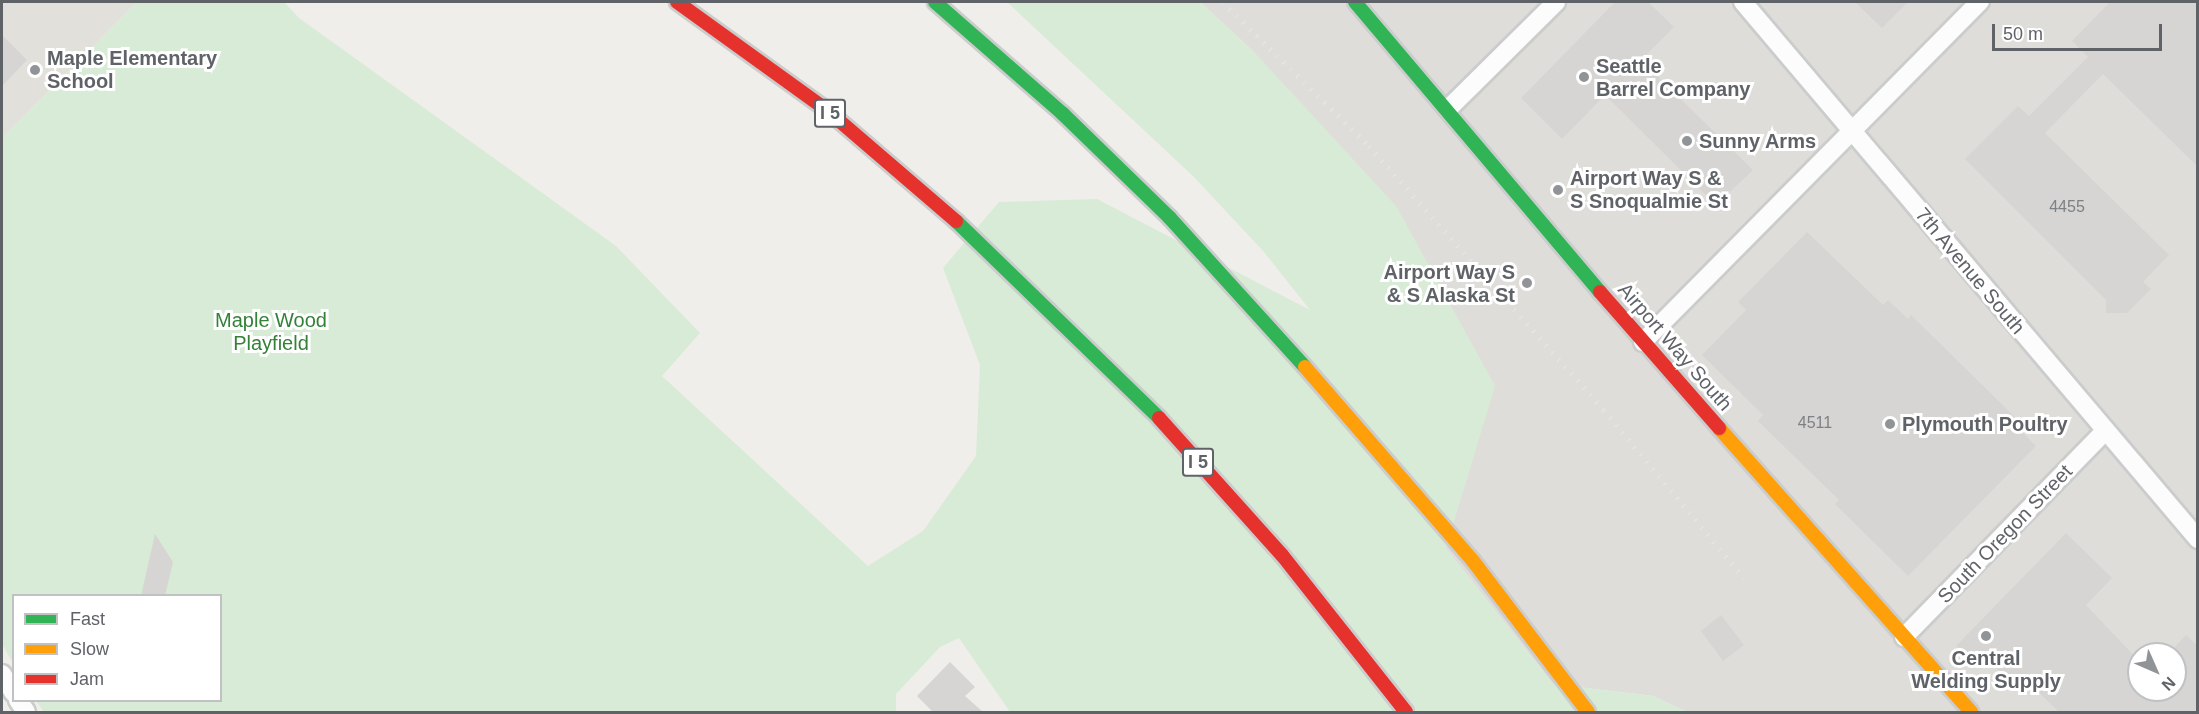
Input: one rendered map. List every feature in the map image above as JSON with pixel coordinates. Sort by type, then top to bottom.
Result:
[{"type":"main road","name":"I 5","points":[[677,2],[828,111],[968,232],[1137,394],[1282,555],[1406,712]]},
{"type":"main road","points":[[935,2],[1063,114],[1169,217],[1281,339],[1473,561],[1588,712]]},
{"type":"main road","name":"Airport Way South","points":[[1355,2],[1448,109],[1643,342],[1971,712]]},
{"type":"street","points":[[1448,109],[1556,2]]},
{"type":"street","name":"7th Avenue South","points":[[1743,2],[2198,539]]},
{"type":"street","points":[[1643,342],[1980,2]]},
{"type":"street","name":"South Oregon Street","points":[[1904,637],[2105,431]]},
{"type":"street","points":[[2,675],[12,690]]},
{"type":"shaded area","name":"Maple Elementary School","points":[[2,2],[137,2],[2,138]]},
{"type":"shaded area","points":[[1200,2],[2197,2],[2197,712],[1687,712],[1653,696],[1553,684],[1445,547],[1254,52]]},
{"type":"green space","name":"Maple Wood Playfield","points":[[137,2],[284,2],[299,18],[616,246],[700,333],[662,376],[868,566],[923,531],[976,456],[980,365],[943,268],[999,202],[1097,199],[1310,310],[1264,252],[1194,177],[1007,2],[1200,2],[1254,52],[1396,206],[1495,386],[1446,548],[1553,684],[1653,696],[1687,712],[1010,712],[959,638],[940,647],[896,694],[896,712],[44,712],[37,702],[222,702],[222,594],[12,594],[12,661],[2,644],[2,138]]},
{"type":"building","points":[[1615,2],[1648,2],[1674,27],[1641,60],[1753,170],[1716,205],[1605,95],[1562,139],[1521,98]]},
{"type":"building","points":[[1855,2],[1908,2],[1882,28]]},
{"type":"building","points":[[2110,2],[2198,2],[2198,167],[2103,74],[2045,133],[2169,255],[2143,282],[2151,289],[2127,313],[2106,313],[2106,300],[1965,159],[2018,106],[2029,116],[2088,57],[2072,41]]},
{"type":"building","points":[[2,35],[27,60],[2,86]]},
{"type":"building","name":"Plymouth Poultry","points":[[1807,232],[1883,305],[1888,300],[1908,319],[1911,315],[2020,422],[2016,426],[2036,446],[1908,576],[1835,504],[1839,500],[1758,421],[1763,415],[1702,355],[1746,310],[1738,302]]},
{"type":"building","points":[[2066,533],[2112,578],[2086,605],[2127,648],[2127,702],[2187,702],[2187,642],[2180,642],[2186,635],[2198,646],[2198,712],[2059,712],[2025,679],[2016,687],[1989,661],[1980,669],[1956,646]]},
{"type":"building","points":[[155,534],[173,562],[165,594],[141,594]]},
{"type":"building","points":[[1721,615],[1744,645],[1723,661],[1701,631]]},
{"type":"building","points":[[950,662],[975,687],[965,696],[983,712],[933,712],[917,696]]},
{"type":"railway","points":[[1223,2],[1369,146],[1604,410],[1744,578]]},
{"type":"traffic: fast","points":[[935,2],[1063,114],[1169,217],[1305,367]]},
{"type":"traffic: fast","points":[[1355,2],[1600,292]]},
{"type":"traffic: fast","points":[[956,221],[1159,418]]},
{"type":"traffic: slow","points":[[1305,367],[1473,561],[1588,712]]},
{"type":"traffic: slow","points":[[1719,428],[1971,712]]},
{"type":"traffic: jam","points":[[677,2],[828,111],[956,221]]},
{"type":"traffic: jam","points":[[1600,292],[1719,428]]},
{"type":"traffic: jam","points":[[1159,418],[1282,555],[1406,712]]},
{"type":"place","name":"Maple Elementary School","points":[[35,70]]},
{"type":"place","name":"Seattle Barrel Company","points":[[1584,77]]},
{"type":"place","name":"Sunny Arms","points":[[1687,141]]},
{"type":"place","name":"Airport Way S & S Snoqualmie St","points":[[1558,190]]},
{"type":"place","name":"Airport Way S & S Alaska St","points":[[1527,283]]},
{"type":"place","name":"Plymouth Poultry","points":[[1890,424]]},
{"type":"place","name":"Central Welding Supply","points":[[1986,636]]}]
